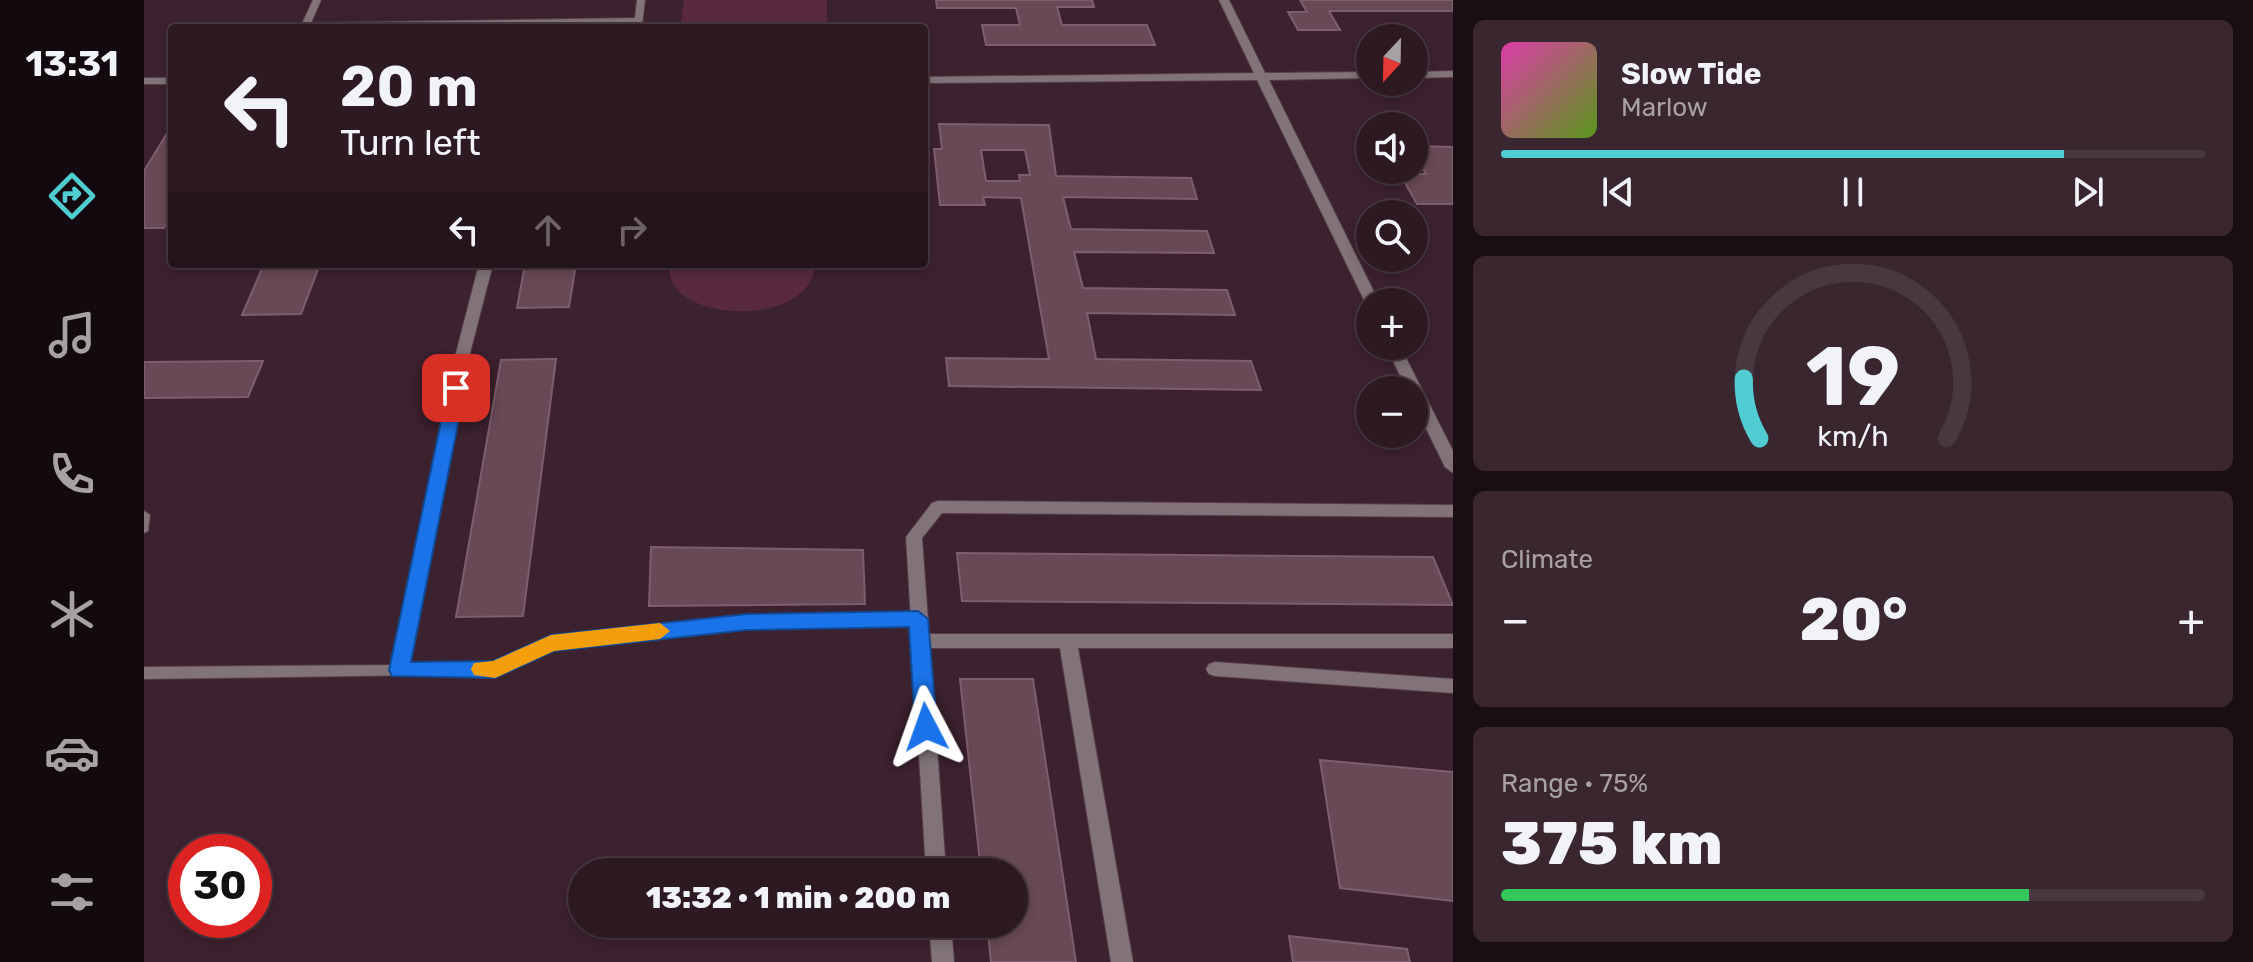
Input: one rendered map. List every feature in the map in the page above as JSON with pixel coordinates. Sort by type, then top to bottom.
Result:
[{"type":"street","points":[[1224,0],[1365,288]]},
{"type":"street","points":[[1428,75],[1453,74]]},
{"type":"street","points":[[928,80],[1356,75]]},
{"type":"street","points":[[144,81],[168,81]]},
{"type":"street","points":[[462,357],[485,268]]},
{"type":"street","points":[[1400,360],[1453,467]]},
{"type":"street","points":[[935,858],[914,537],[938,507],[1453,511]]},
{"type":"street","points":[[920,641],[1453,641]]},
{"type":"street","points":[[1068,641],[1122,962]]},
{"type":"street","points":[[1215,669],[1453,686]]},
{"type":"street","points":[[941,938],[943,962]]},
{"type":"lane","points":[[306,24],[317,0]]},
{"type":"lane","points":[[638,24],[641,0]]},
{"type":"lane","points":[[399,670],[462,357]]},
{"type":"lane","points":[[144,515],[144,528]]},
{"type":"lane","points":[[144,673],[495,669],[551,643],[747,622],[918,619]]},
{"type":"shaded area","points":[[684,0],[827,0],[827,24],[681,24]]},
{"type":"shaded area","points":[[671,268],[814,268],[808,285],[790,300],[766,309],[738,311],[711,308],[688,299],[673,284]]},
{"type":"building","points":[[936,0],[1092,0],[1094,7],[1057,7],[1062,25],[1147,25],[1155,45],[986,45],[982,25],[1020,25],[1016,8],[937,8]]},
{"type":"building","points":[[1300,0],[1453,0],[1453,11],[1329,11],[1340,30],[1298,30],[1288,12],[1307,12]]},
{"type":"building","points":[[939,124],[1049,125],[1056,176],[1191,178],[1197,199],[1063,197],[1071,229],[1207,231],[1214,253],[1074,252],[1083,288],[1227,290],[1235,315],[1087,313],[1096,359],[1251,361],[1261,390],[949,386],[946,358],[1049,359],[1021,198],[983,197],[985,205],[940,205],[934,149],[942,149]],"holes":[[[981,150],[1025,150],[1030,175],[1019,175],[1020,181],[986,181]]]},
{"type":"building","points":[[168,132],[168,220],[164,228],[144,228],[144,171]]},
{"type":"building","points":[[1428,146],[1453,147],[1453,204],[1428,204],[1428,200],[1415,200],[1406,184],[1428,184]]},
{"type":"building","points":[[262,268],[318,268],[301,314],[242,315]]},
{"type":"building","points":[[524,268],[575,268],[569,307],[517,308]]},
{"type":"building","points":[[556,359],[523,616],[456,617],[501,360]]},
{"type":"building","points":[[263,361],[248,397],[144,398],[144,362]]},
{"type":"building","points":[[651,547],[863,550],[865,604],[649,606]]},
{"type":"building","points":[[957,553],[1433,557],[1453,605],[962,601]]},
{"type":"building","points":[[960,679],[1033,679],[1076,962],[991,962],[988,938],[1028,938],[1028,858],[979,858]]},
{"type":"building","points":[[1320,760],[1453,772],[1453,901],[1340,888]]},
{"type":"building","points":[[1289,936],[1407,949],[1410,962],[1293,962]]},
{"type":"slow traffic","points":[[482,669],[495,669],[551,643],[660,631]]},
{"type":"route","points":[[456,388],[399,670],[495,669],[551,643],[747,622],[918,619],[926,727]]}]
